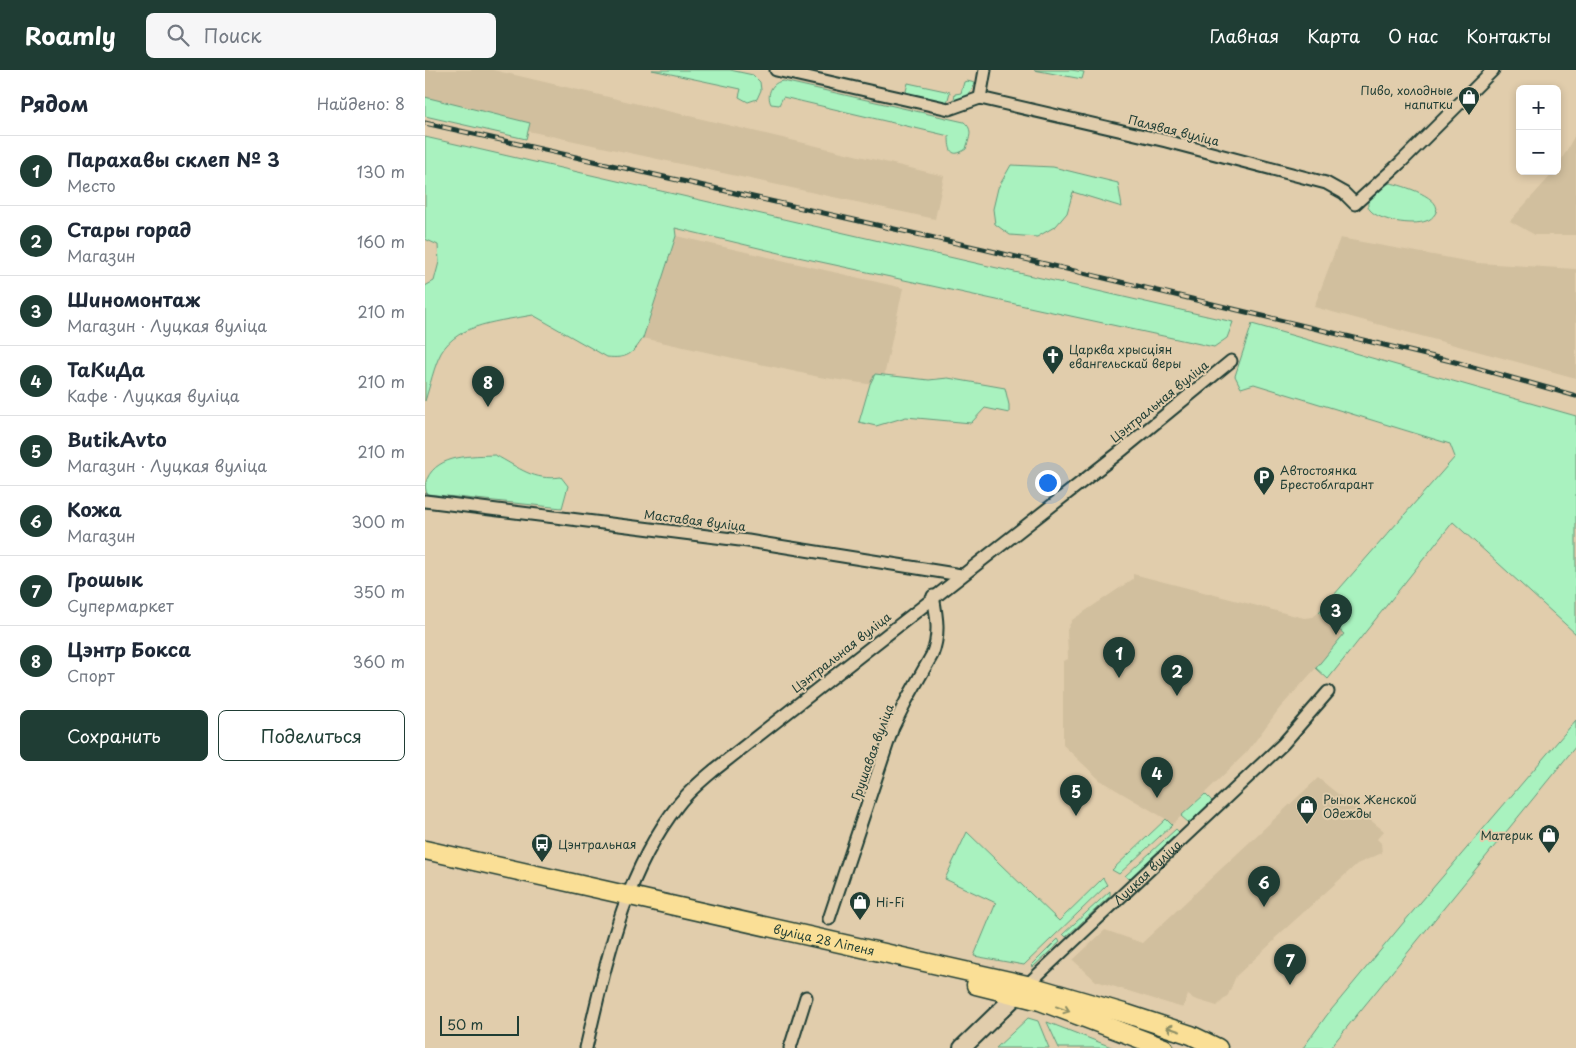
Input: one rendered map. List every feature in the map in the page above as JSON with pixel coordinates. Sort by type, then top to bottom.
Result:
[{"type":"main road","name":"вуліца 28 Ліпеня","points":[[425,850],[626,900],[1127,1014],[1191,1035],[1218,1048]]},
{"type":"main road","name":"вуліца 28 Ліпеня","points":[[425,860],[626,900]]},
{"type":"main road","name":"вуліца 28 Ліпеня","points":[[1022,990],[1040,1001],[1165,1048]]},
{"type":"main road","name":"Луцкая вуліца","points":[[962,1048],[1022,990]]},
{"type":"street","points":[[776,70],[949,109],[980,98],[985,70]]},
{"type":"street","name":"Палявая вуліца","points":[[980,98],[1166,141],[1326,183],[1345,193],[1355,204],[1400,163],[1493,70]]},
{"type":"street","name":"Цэнтральная вуліца","points":[[586,1048],[611,942],[626,900],[650,848],[678,804],[713,770],[1126,446],[1231,361]]},
{"type":"street","name":"Маставая вуліца","points":[[425,501],[748,541],[961,575]]},
{"type":"street","name":"Грушавая вуліца","points":[[829,919],[893,727],[933,655],[936,646],[937,625],[933,596]]},
{"type":"street","name":"Луцкая вуліца","points":[[1022,990],[1283,744],[1328,692]]},
{"type":"street","points":[[791,1048],[807,997]]},
{"type":"shaded area","points":[[425,70],[493,70],[944,176],[935,219],[528,131],[530,123],[425,99]]},
{"type":"shaded area","points":[[1576,133],[1576,235],[1535,235],[1510,221],[1551,175],[1561,175],[1561,161]]},
{"type":"shaded area","points":[[676,236],[903,288],[882,386],[819,377],[643,338]]},
{"type":"shaded area","points":[[1340,238],[1477,263],[1576,269],[1576,378],[1314,307]]},
{"type":"shaded area","points":[[1133,574],[1304,618],[1313,617],[1319,612],[1344,634],[1279,709],[1247,752],[1172,825],[1166,819],[1101,781],[1063,745],[1063,661],[1068,659],[1067,630],[1072,620],[1133,579]]},
{"type":"shaded area","points":[[1318,778],[1384,831],[1377,839],[1381,843],[1382,853],[1357,864],[1274,939],[1236,976],[1228,995],[1217,1006],[1194,999],[1188,995],[1183,1008],[1096,981],[1073,960],[1105,930],[1142,943]]},
{"type":"green space","points":[[652,70],[730,70],[753,75],[760,82],[761,90],[757,99],[748,102],[739,97],[741,89]]},
{"type":"green space","points":[[1034,70],[1071,70],[1084,72],[1082,79]]},
{"type":"green space","points":[[783,81],[964,122],[970,131],[966,149],[957,153],[952,152],[949,136],[783,97],[779,105],[771,104],[769,96],[771,89]]},
{"type":"green space","points":[[964,82],[975,83],[971,91],[964,98],[953,104],[955,94],[961,93]]},
{"type":"green space","points":[[908,83],[950,92],[947,103],[909,95],[906,91]]},
{"type":"green space","points":[[425,97],[530,123],[526,139],[425,116]]},
{"type":"green space","points":[[425,137],[1233,322],[1227,338],[1214,347],[784,254],[675,228],[676,236],[643,338],[632,352],[620,357],[607,357],[533,315],[482,325],[458,335],[441,353],[425,401],[425,286],[434,281],[439,262],[438,245],[425,239]]},
{"type":"green space","points":[[1011,165],[1053,167],[1118,183],[1122,207],[1073,192],[1067,213],[1056,226],[1037,237],[1010,235],[995,224],[993,209],[998,188]]},
{"type":"green space","points":[[1390,183],[1421,193],[1434,203],[1437,208],[1435,214],[1427,221],[1405,223],[1388,220],[1374,214],[1368,208],[1368,199],[1383,186]]},
{"type":"green space","points":[[1252,324],[1576,416],[1576,634],[1453,522],[1328,679],[1316,668],[1344,634],[1319,612],[1455,457],[1450,444],[1254,384],[1241,388],[1235,376]]},
{"type":"green space","points":[[875,374],[929,380],[948,378],[1005,388],[1009,413],[985,408],[971,423],[906,417],[876,426],[859,422],[870,384]]},
{"type":"green space","points":[[495,455],[519,469],[534,475],[551,478],[561,477],[568,486],[562,508],[427,494],[425,486],[427,479],[439,465],[467,456]]},
{"type":"green space","points":[[1576,720],[1576,746],[1330,1048],[1303,1048],[1327,1015],[1409,916]]},
{"type":"green space","points":[[1205,794],[1212,801],[1189,823],[1181,816]]},
{"type":"green space","points":[[1166,819],[1172,825],[1119,874],[1112,870]]},
{"type":"green space","points":[[1176,829],[1179,832],[1129,879],[1125,876]]},
{"type":"green space","points":[[967,832],[1059,921],[1103,878],[1107,885],[1024,965],[974,956],[996,903],[945,879]]},
{"type":"green space","points":[[1110,891],[1110,896],[1066,937],[1063,934]]},
{"type":"green space","points":[[1058,939],[1060,942],[1033,967],[1031,966]]},
{"type":"green space","points":[[1028,1018],[1038,1021],[1049,1048],[996,1048]]},
{"type":"green space","points":[[1047,1022],[1114,1048],[1059,1048]]},
{"type":"railway","points":[[425,123],[983,249],[1455,362],[1576,396]]},
{"type":"place","name":"Пиво, холодные напитки","points":[[1469,116]]},
{"type":"place","name":"Царква хрысціян евангельскай веры","points":[[1053,375]]},
{"type":"place","name":"Цэнтр Бокса","points":[[488,407]]},
{"type":"place","name":"Автостоянка Брестоблгарант","points":[[1264,496]]},
{"type":"place","name":"Шиномонтаж","points":[[1336,635]]},
{"type":"place","name":"Парахавы склеп № 3","points":[[1119,678]]},
{"type":"place","name":"Стары горад","points":[[1177,696]]},
{"type":"place","name":"ТаКиДа","points":[[1157,798]]},
{"type":"place","name":"ButikAvto","points":[[1076,816]]},
{"type":"place","name":"Рынок Женской Одежды","points":[[1307,825]]},
{"type":"place","name":"Материк","points":[[1549,854]]},
{"type":"place","name":"Цэнтральная","points":[[542,863]]},
{"type":"place","name":"Кожа","points":[[1264,907]]},
{"type":"place","name":"Hi-Fi","points":[[860,921]]},
{"type":"place","name":"Грошык","points":[[1290,985]]}]
